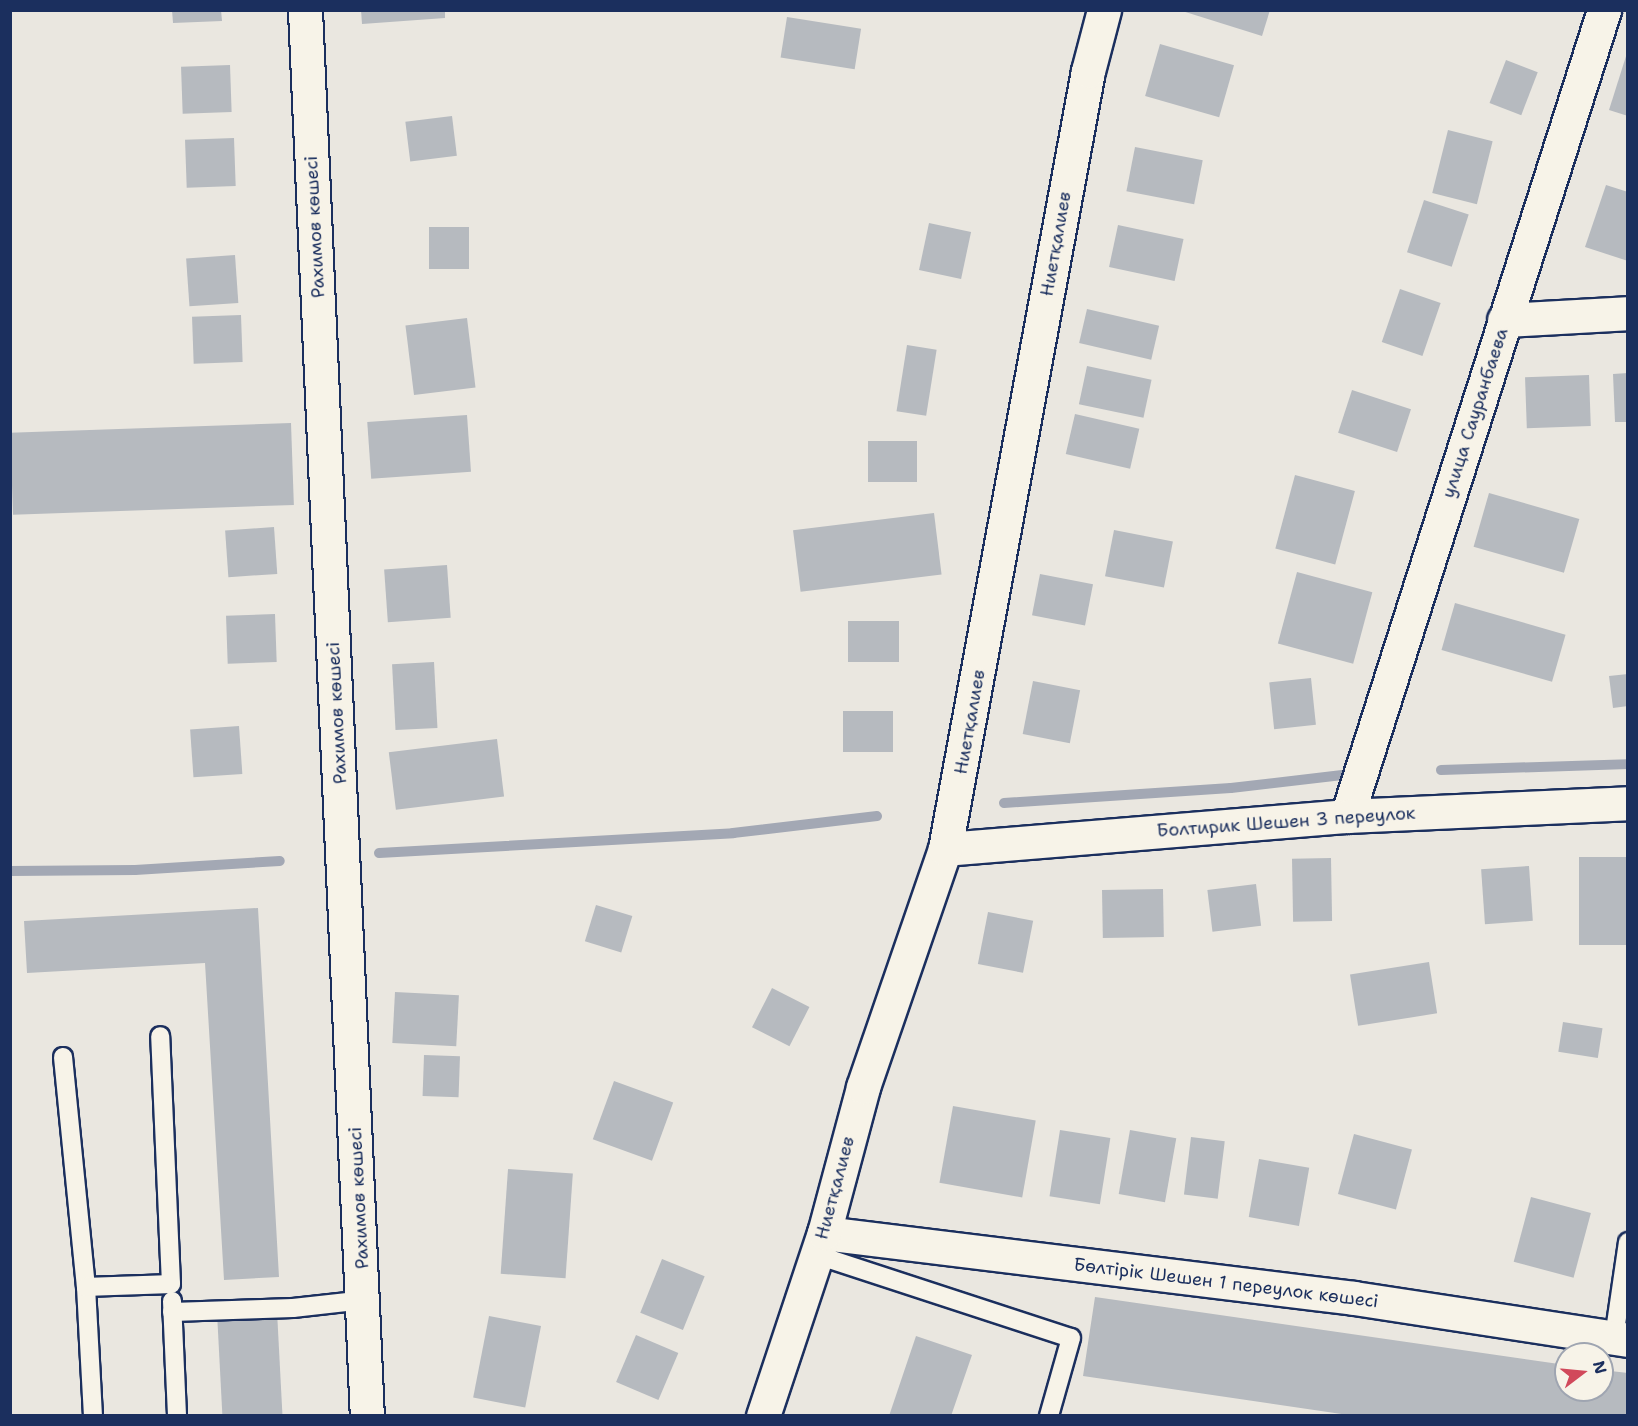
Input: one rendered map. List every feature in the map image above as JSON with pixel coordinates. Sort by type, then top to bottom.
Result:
[{"type":"street","name":"Рахимов көшесі","points":[[305,10],[368,1416]]},
{"type":"street","name":"Ниетқалиев","points":[[763,1416],[820,1244],[863,1087],[945,849],[1088,71],[1104,10]]},
{"type":"street","name":"улица Сауранбаева","points":[[1347,816],[1604,10]]},
{"type":"street","points":[[1504,320],[1628,313]]},
{"type":"street","name":"Болтирик Шешен 3 переулок","points":[[945,849],[1347,816],[1628,803]]},
{"type":"street","name":"Бөлтірік Шешен 1 переулок көшесі","points":[[820,1244],[1354,1298],[1621,1339]]},
{"type":"lane","points":[[160,1036],[177,1416]]},
{"type":"lane","points":[[63,1057],[86,1287],[93,1416]]},
{"type":"lane","points":[[1621,1339],[1628,1242]]},
{"type":"lane","points":[[820,1244],[1071,1338],[1049,1416]]},
{"type":"lane","points":[[86,1287],[171,1284]]},
{"type":"lane","points":[[172,1312],[293,1308],[364,1300]]},
{"type":"building","points":[[172,10],[221,10],[222,21],[173,23]]},
{"type":"building","points":[[361,10],[445,10],[445,18],[362,24]]},
{"type":"building","points":[[1179,10],[1270,10],[1262,36]]},
{"type":"building","points":[[787,17],[861,29],[855,69],[781,57]]},
{"type":"building","points":[[1160,44],[1234,65],[1219,117],[1145,96]]},
{"type":"building","points":[[1628,53],[1628,116],[1609,110]]},
{"type":"building","points":[[1506,60],[1538,72],[1521,115],[1490,103]]},
{"type":"building","points":[[230,65],[232,112],[183,114],[181,67]]},
{"type":"building","points":[[452,116],[457,156],[410,161],[405,122]]},
{"type":"building","points":[[1448,130],[1493,141],[1477,204],[1432,193]]},
{"type":"building","points":[[234,138],[236,186],[187,188],[185,140]]},
{"type":"building","points":[[1135,147],[1203,160],[1194,204],[1126,191]]},
{"type":"building","points":[[1606,185],[1628,192],[1628,261],[1585,247]]},
{"type":"building","points":[[1424,200],[1469,215],[1452,267],[1407,252]]},
{"type":"building","points":[[929,223],[971,232],[961,279],[919,270]]},
{"type":"building","points":[[1118,225],[1184,239],[1175,281],[1109,267]]},
{"type":"building","points":[[429,227],[469,227],[469,269],[429,269]]},
{"type":"building","points":[[235,255],[238,303],[189,306],[186,258]]},
{"type":"building","points":[[1400,289],[1441,303],[1422,356],[1382,342]]},
{"type":"building","points":[[1087,309],[1159,326],[1151,360],[1079,343]]},
{"type":"building","points":[[241,315],[243,362],[194,364],[192,317]]},
{"type":"building","points":[[467,318],[476,387],[414,395],[405,326]]},
{"type":"building","points":[[907,345],[937,350],[926,416],[897,411]]},
{"type":"building","points":[[1087,366],[1152,380],[1143,418],[1079,404]]},
{"type":"building","points":[[1628,373],[1628,422],[1615,422],[1613,374]]},
{"type":"building","points":[[1589,375],[1591,426],[1527,428],[1525,377]]},
{"type":"building","points":[[1352,390],[1411,409],[1397,452],[1338,433]]},
{"type":"building","points":[[1075,414],[1139,429],[1130,469],[1066,454]]},
{"type":"building","points":[[467,415],[471,472],[371,479],[367,422]]},
{"type":"building","points":[[291,423],[294,505],[13,515],[10,433]]},
{"type":"building","points":[[868,441],[917,441],[917,482],[868,482]]},
{"type":"building","points":[[1295,475],[1355,491],[1335,564],[1275,548]]},
{"type":"building","points":[[1489,493],[1579,519],[1564,573],[1474,547]]},
{"type":"building","points":[[934,513],[942,575],[801,592],[793,530]]},
{"type":"building","points":[[274,527],[277,574],[228,577],[225,530]]},
{"type":"building","points":[[1114,530],[1173,541],[1164,588],[1105,576]]},
{"type":"building","points":[[447,565],[451,618],[388,622],[384,569]]},
{"type":"building","points":[[1297,572],[1372,592],[1353,664],[1278,643]]},
{"type":"building","points":[[1040,574],[1093,584],[1085,626],[1032,615]]},
{"type":"building","points":[[1455,603],[1566,635],[1552,682],[1441,650]]},
{"type":"building","points":[[275,614],[277,662],[228,664],[226,616]]},
{"type":"building","points":[[848,621],[899,621],[899,662],[848,662]]},
{"type":"building","points":[[434,662],[437,728],[396,730],[392,664]]},
{"type":"building","points":[[1628,674],[1628,706],[1613,708],[1609,676]]},
{"type":"building","points":[[1311,678],[1316,725],[1274,729],[1269,682]]},
{"type":"building","points":[[1033,681],[1080,690],[1070,743],[1023,734]]},
{"type":"building","points":[[843,711],[893,711],[893,752],[843,752]]},
{"type":"building","points":[[239,726],[242,774],[193,777],[190,729]]},
{"type":"building","points":[[497,739],[504,797],[396,810],[389,752]]},
{"type":"building","points":[[1579,857],[1628,857],[1628,945],[1579,945]]},
{"type":"building","points":[[1331,858],[1332,921],[1293,922],[1292,859]]},
{"type":"building","points":[[1529,866],[1533,921],[1485,924],[1481,869]]},
{"type":"building","points":[[1256,884],[1261,926],[1212,932],[1207,890]]},
{"type":"building","points":[[1163,889],[1164,937],[1103,938],[1102,890]]},
{"type":"building","points":[[596,905],[632,916],[621,952],[585,941]]},
{"type":"building","points":[[258,908],[279,1277],[224,1280],[205,963],[27,973],[24,921]]},
{"type":"building","points":[[988,912],[1033,921],[1023,973],[978,964]]},
{"type":"building","points":[[1429,962],[1437,1013],[1358,1026],[1350,975]]},
{"type":"building","points":[[772,988],[809,1007],[789,1046],[752,1027]]},
{"type":"building","points":[[395,992],[459,995],[456,1046],[392,1043]]},
{"type":"building","points":[[1563,1022],[1603,1028],[1598,1058],[1558,1052]]},
{"type":"building","points":[[424,1055],[460,1056],[459,1097],[423,1096]]},
{"type":"building","points":[[614,1081],[673,1103],[652,1161],[593,1139]]},
{"type":"building","points":[[953,1106],[1036,1121],[1022,1197],[939,1183]]},
{"type":"building","points":[[1060,1130],[1110,1138],[1100,1204],[1050,1196]]},
{"type":"building","points":[[1130,1130],[1176,1138],[1165,1202],[1119,1194]]},
{"type":"building","points":[[1354,1134],[1412,1150],[1396,1209],[1338,1194]]},
{"type":"building","points":[[1191,1137],[1225,1141],[1218,1199],[1184,1195]]},
{"type":"building","points":[[1259,1159],[1309,1168],[1299,1226],[1249,1217]]},
{"type":"building","points":[[508,1169],[573,1174],[566,1278],[501,1274]]},
{"type":"building","points":[[1531,1197],[1591,1213],[1574,1278],[1514,1262]]},
{"type":"building","points":[[662,1259],[705,1276],[683,1330],[640,1313]]},
{"type":"building","points":[[1095,1297],[1554,1363],[1554,1402],[1614,1402],[1614,1371],[1628,1373],[1628,1416],[1355,1416],[1083,1376]]},
{"type":"building","points":[[277,1311],[282,1416],[222,1416],[217,1314]]},
{"type":"building","points":[[489,1316],[541,1326],[525,1408],[473,1397]]},
{"type":"building","points":[[636,1335],[678,1353],[658,1400],[616,1382]]},
{"type":"building","points":[[916,1336],[972,1355],[951,1416],[889,1416]]},
{"type":"waterway","points":[[1441,770],[1628,764]]},
{"type":"waterway","points":[[1004,803],[1231,788],[1342,775]]},
{"type":"waterway","points":[[379,853],[733,833],[877,816]]},
{"type":"waterway","points":[[10,871],[135,870],[280,861]]}]
